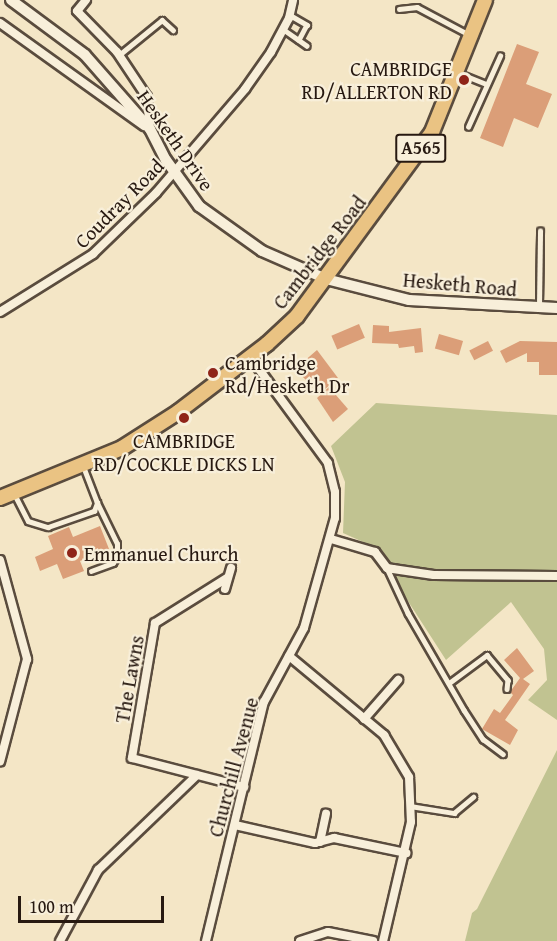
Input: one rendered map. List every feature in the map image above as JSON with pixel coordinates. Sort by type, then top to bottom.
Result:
[{"type":"highway","name":"Cambridge Road","points":[[0,498],[83,466],[122,448],[169,418],[250,357],[297,316],[432,132],[485,0]]},
{"type":"street","points":[[86,0],[77,11],[119,55],[147,97],[150,129]]},
{"type":"street","name":"Coudray Road","points":[[0,312],[93,254],[174,173],[245,89],[283,29],[290,15],[293,0]]},
{"type":"street","name":"Hesketh Drive","points":[[13,1],[85,55],[150,129],[174,173],[199,206],[237,237],[326,279]]},
{"type":"street","points":[[0,23],[150,129]]},
{"type":"street","name":"Hesketh Road","points":[[326,279],[420,302],[557,309]]},
{"type":"street","name":"Churchill Avenue","points":[[206,941],[264,702],[311,608],[331,539],[335,492],[328,463],[250,357]]},
{"type":"street","points":[[331,539],[375,552],[387,568],[434,575],[557,576]]},
{"type":"street","points":[[0,560],[27,659],[0,762]]},
{"type":"street","points":[[225,588],[231,568]]},
{"type":"street","name":"The Lawns","points":[[197,775],[132,758],[155,623],[227,578]]},
{"type":"street","points":[[289,656],[384,735],[409,777],[410,806],[406,854],[383,941]]},
{"type":"street","points":[[364,719],[398,680]]},
{"type":"street","points":[[60,941],[98,870],[197,775],[244,786]]},
{"type":"street","points":[[320,842],[326,814]]},
{"type":"street","points":[[235,825],[320,842],[334,838],[406,854]]},
{"type":"street","points":[[300,941],[328,932],[373,941]]},
{"type":"lane","points":[[399,9],[417,8],[471,35]]},
{"type":"lane","points":[[290,15],[307,25],[299,40]]},
{"type":"lane","points":[[119,55],[162,20],[172,30]]},
{"type":"lane","points":[[283,29],[307,46]]},
{"type":"lane","points":[[468,127],[500,56]]},
{"type":"lane","points":[[456,72],[486,84]]},
{"type":"lane","points":[[539,308],[540,231]]},
{"type":"lane","points":[[83,466],[97,503],[117,544],[117,556],[113,563],[91,571]]},
{"type":"lane","points":[[14,493],[28,521],[48,527],[94,511],[97,503]]},
{"type":"lane","points":[[387,568],[408,613],[448,683],[483,738],[503,754]]},
{"type":"lane","points":[[448,683],[487,655],[508,680],[507,689]]},
{"type":"lane","points":[[410,806],[454,813],[473,797]]},
{"type":"green space","points":[[376,403],[557,415],[557,720],[528,700],[547,680],[544,649],[511,602],[446,660],[395,581],[381,550],[343,533],[345,482],[331,446]]},
{"type":"green space","points":[[557,750],[557,941],[465,941],[472,913],[477,909]]},
{"type":"building","points":[[517,44],[539,52],[526,84],[552,94],[538,128],[514,118],[503,147],[480,138]]},
{"type":"building","points":[[359,324],[365,338],[337,350],[331,336]]},
{"type":"building","points":[[373,325],[389,326],[389,332],[421,328],[423,352],[415,353],[414,346],[399,348],[398,344],[372,343]]},
{"type":"building","points":[[439,334],[463,341],[459,355],[435,348]]},
{"type":"building","points":[[488,341],[493,351],[474,360],[469,351]]},
{"type":"building","points":[[520,341],[557,342],[557,375],[539,375],[539,362],[527,362],[527,353],[506,363],[500,351]]},
{"type":"building","points":[[317,350],[338,378],[324,390],[313,378],[308,382],[295,369]]},
{"type":"building","points":[[329,387],[348,409],[333,422],[317,398]]},
{"type":"building","name":"Emmanuel Church","points":[[100,526],[109,549],[80,561],[84,571],[63,579],[57,564],[40,571],[35,557],[53,549],[48,536],[69,527],[73,537]]},
{"type":"building","points":[[517,648],[534,671],[523,679],[530,684],[505,720],[518,730],[510,745],[482,729],[494,709],[500,713],[513,695],[510,692],[520,678],[504,660]]},
{"type":"place","name":"CAMBRIDGE RD/ALLERTON RD","points":[[464,80]]},
{"type":"place","name":"Cambridge Rd/Hesketh Dr","points":[[213,373]]},
{"type":"place","name":"CAMBRIDGE RD/COCKLE DICKS LN","points":[[184,418]]},
{"type":"place","name":"Emmanuel Church","points":[[72,553]]}]
